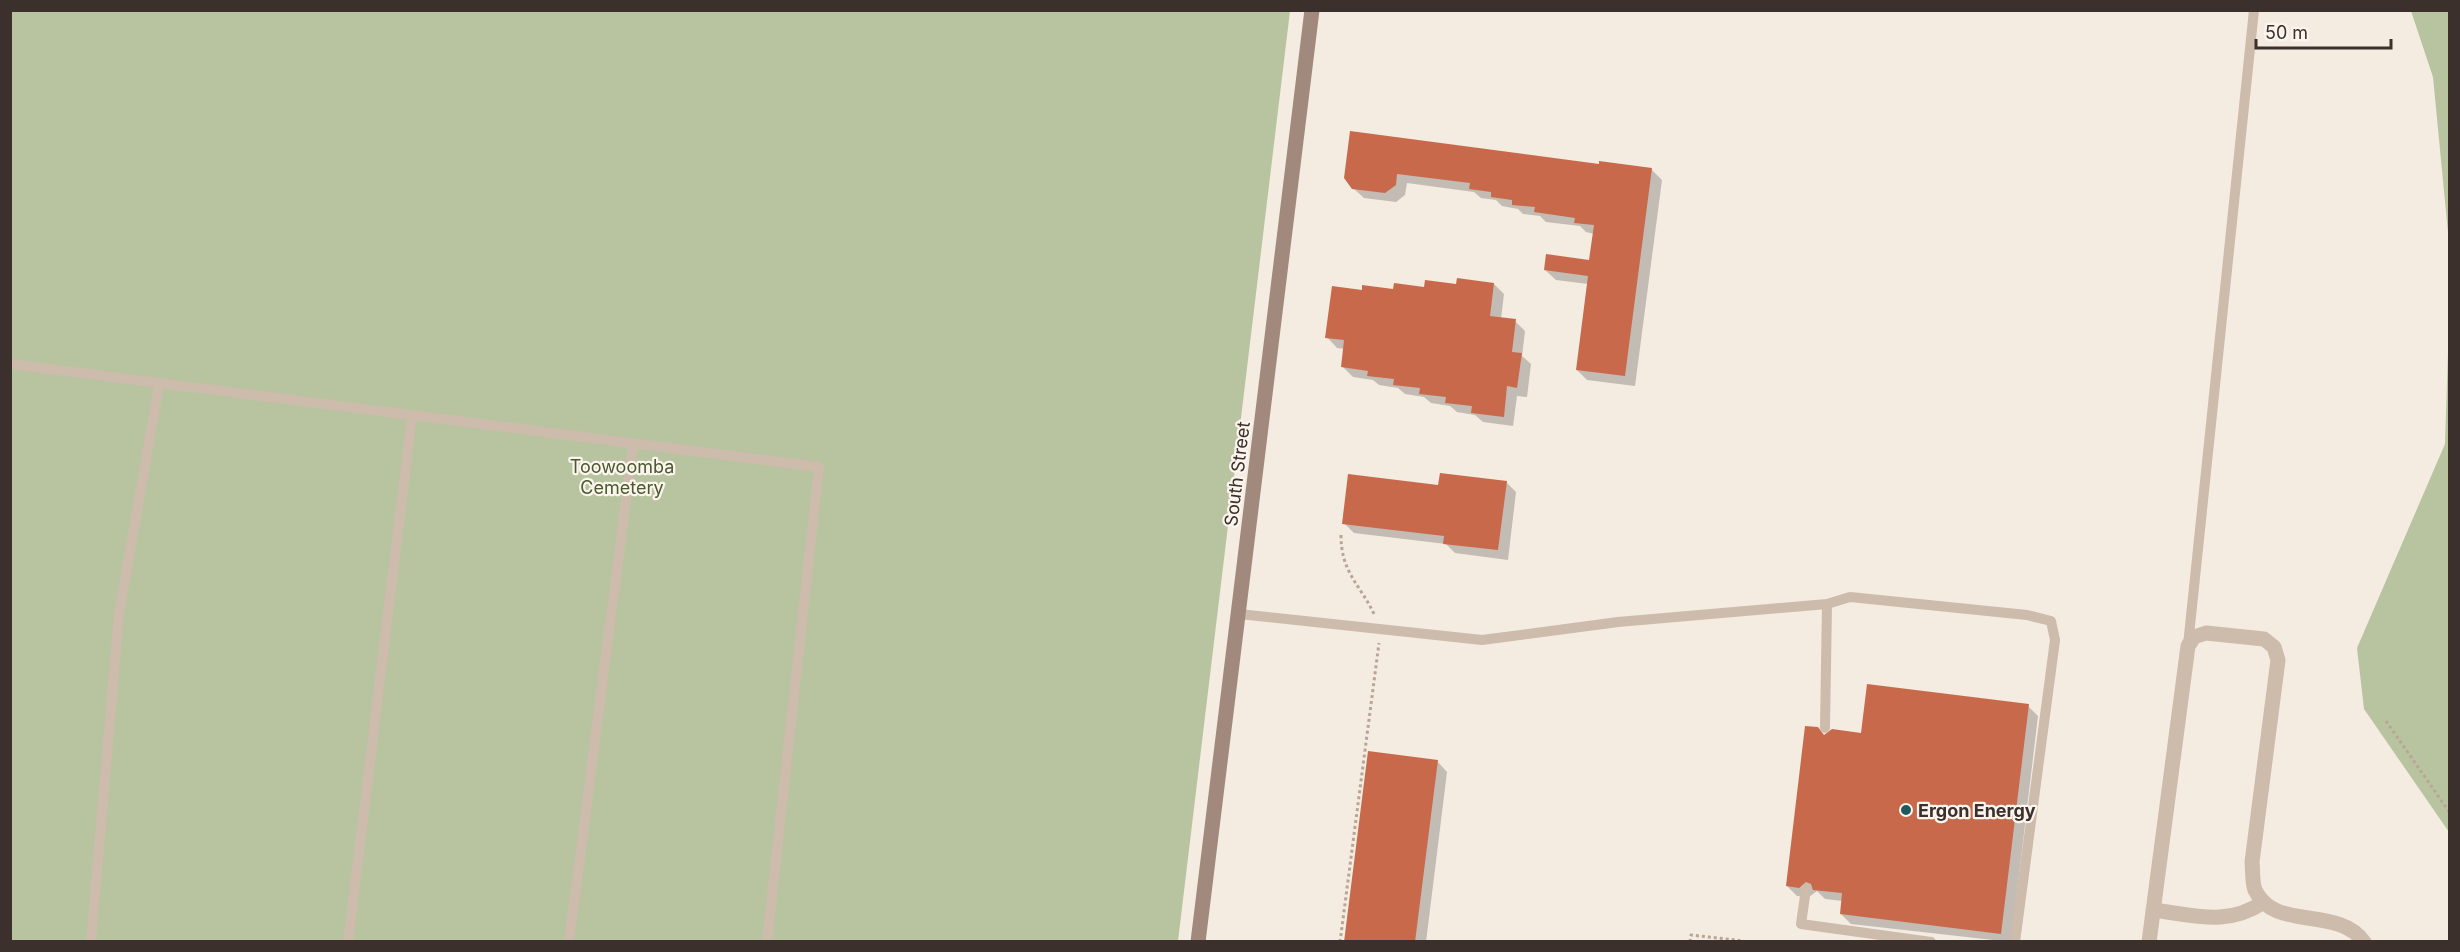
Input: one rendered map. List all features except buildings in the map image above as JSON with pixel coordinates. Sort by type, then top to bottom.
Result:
[{"type":"street","name":"South Street","points":[[1198,942],[1312,10]]},
{"type":"street","points":[[2149,942],[2188,646],[2194,637],[2206,633],[2264,639],[2274,647],[2278,660],[2252,862],[2254,889],[2264,902],[2284,914],[2325,918],[2346,927],[2364,942]]},
{"type":"street","points":[[2153,910],[2233,918],[2264,902]]},
{"type":"lane","points":[[2188,646],[2254,10]]},
{"type":"lane","points":[[10,364],[159,385],[819,467],[767,942]]},
{"type":"lane","points":[[92,942],[119,614],[159,385]]},
{"type":"lane","points":[[348,942],[412,416]]},
{"type":"lane","points":[[569,942],[633,445]]},
{"type":"lane","points":[[1239,614],[1482,640],[1618,622],[1827,604],[1850,597],[2027,615],[2051,621],[2055,640],[2015,942]]},
{"type":"lane","points":[[1824,728],[1827,604]]},
{"type":"lane","points":[[1806,889],[1801,924],[1931,942]]},
{"type":"path","points":[[1340,942],[1381,630],[1370,604],[1349,576],[1341,548],[1341,535]]},
{"type":"path","points":[[2386,721],[2450,813]]},
{"type":"path","points":[[1690,942],[1690,935],[1744,941]]},
{"type":"green space","name":"Toowoomba Cemetery","points":[[10,11],[1290,11],[1178,941],[11,941]]},
{"type":"green space","points":[[2411,11],[2449,11],[2449,243],[2433,77]]},
{"type":"green space","points":[[2449,321],[2449,832],[2364,709],[2357,648],[2445,444]]},
{"type":"place","name":"Ergon Energy","points":[[1906,810]]}]
